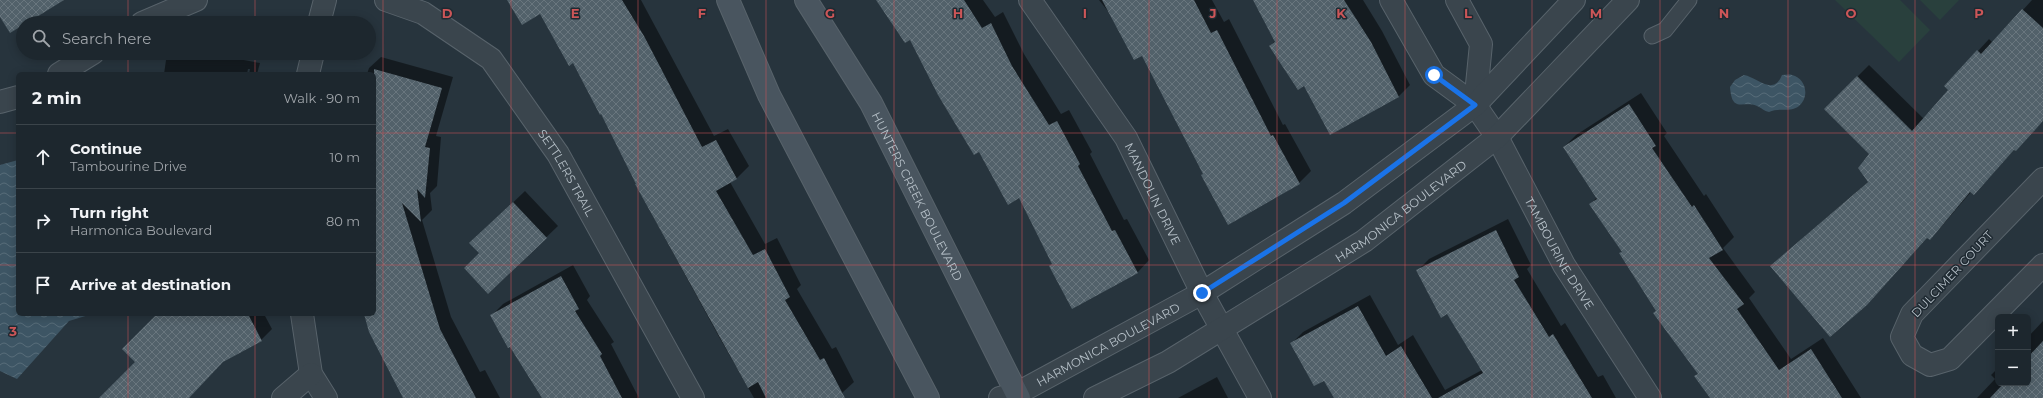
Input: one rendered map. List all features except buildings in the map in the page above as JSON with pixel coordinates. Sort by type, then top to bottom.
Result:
[{"type":"street","points":[[158,16],[196,0]]},
{"type":"street","points":[[321,16],[325,0]]},
{"type":"street","name":"SETTLERS TRAIL","points":[[386,0],[423,13],[491,59],[558,154],[693,398]]},
{"type":"street","points":[[728,0],[769,95],[928,398]]},
{"type":"street","name":"HUNTERS CREEK BOULEVARD","points":[[806,0],[871,103],[1012,397]]},
{"type":"street","name":"MANDOLIN DRIVE","points":[[1030,0],[1126,138],[1202,293],[1260,398]]},
{"type":"street","name":"TAMBOURINE DRIVE","points":[[1391,0],[1434,75],[1475,105],[1497,137],[1564,265],[1650,398]]},
{"type":"street","points":[[1457,0],[1481,44],[1475,105]]},
{"type":"street","name":"HARMONICA BOULEVARD","points":[[1012,397],[1202,293],[1344,203],[1475,105],[1574,0]]},
{"type":"street","name":"HARMONICA BOULEVARD","points":[[1095,398],[1168,362],[1364,241],[1497,137],[1628,0]]},
{"type":"street","points":[[62,72],[82,60]]},
{"type":"street","points":[[308,72],[311,60]]},
{"type":"street","points":[[0,102],[16,98]]},
{"type":"street","name":"DULCIMER COURT","points":[[2041,185],[1912,314],[1902,337],[1912,355],[1930,365],[1950,359],[2043,265]]},
{"type":"street","points":[[302,316],[311,374],[326,398]]},
{"type":"street","points":[[283,398],[311,374]]},
{"type":"lane","points":[[1652,36],[1665,30],[1689,0]]},
{"type":"green space","points":[[1835,0],[1900,0],[1930,30],[1899,62]]},
{"type":"green space","points":[[1920,0],[1959,0],[1940,20]]},
{"type":"water","points":[[1744,75],[1764,84],[1774,85],[1782,75],[1792,75],[1801,80],[1805,88],[1805,98],[1796,108],[1769,112],[1757,106],[1736,103],[1733,101],[1730,87],[1735,80]]},
{"type":"water","points":[[16,161],[16,316],[85,316],[69,321],[17,379],[0,371],[0,165]]},
{"type":"route","points":[[1202,293],[1344,203],[1475,105],[1434,75]]}]
